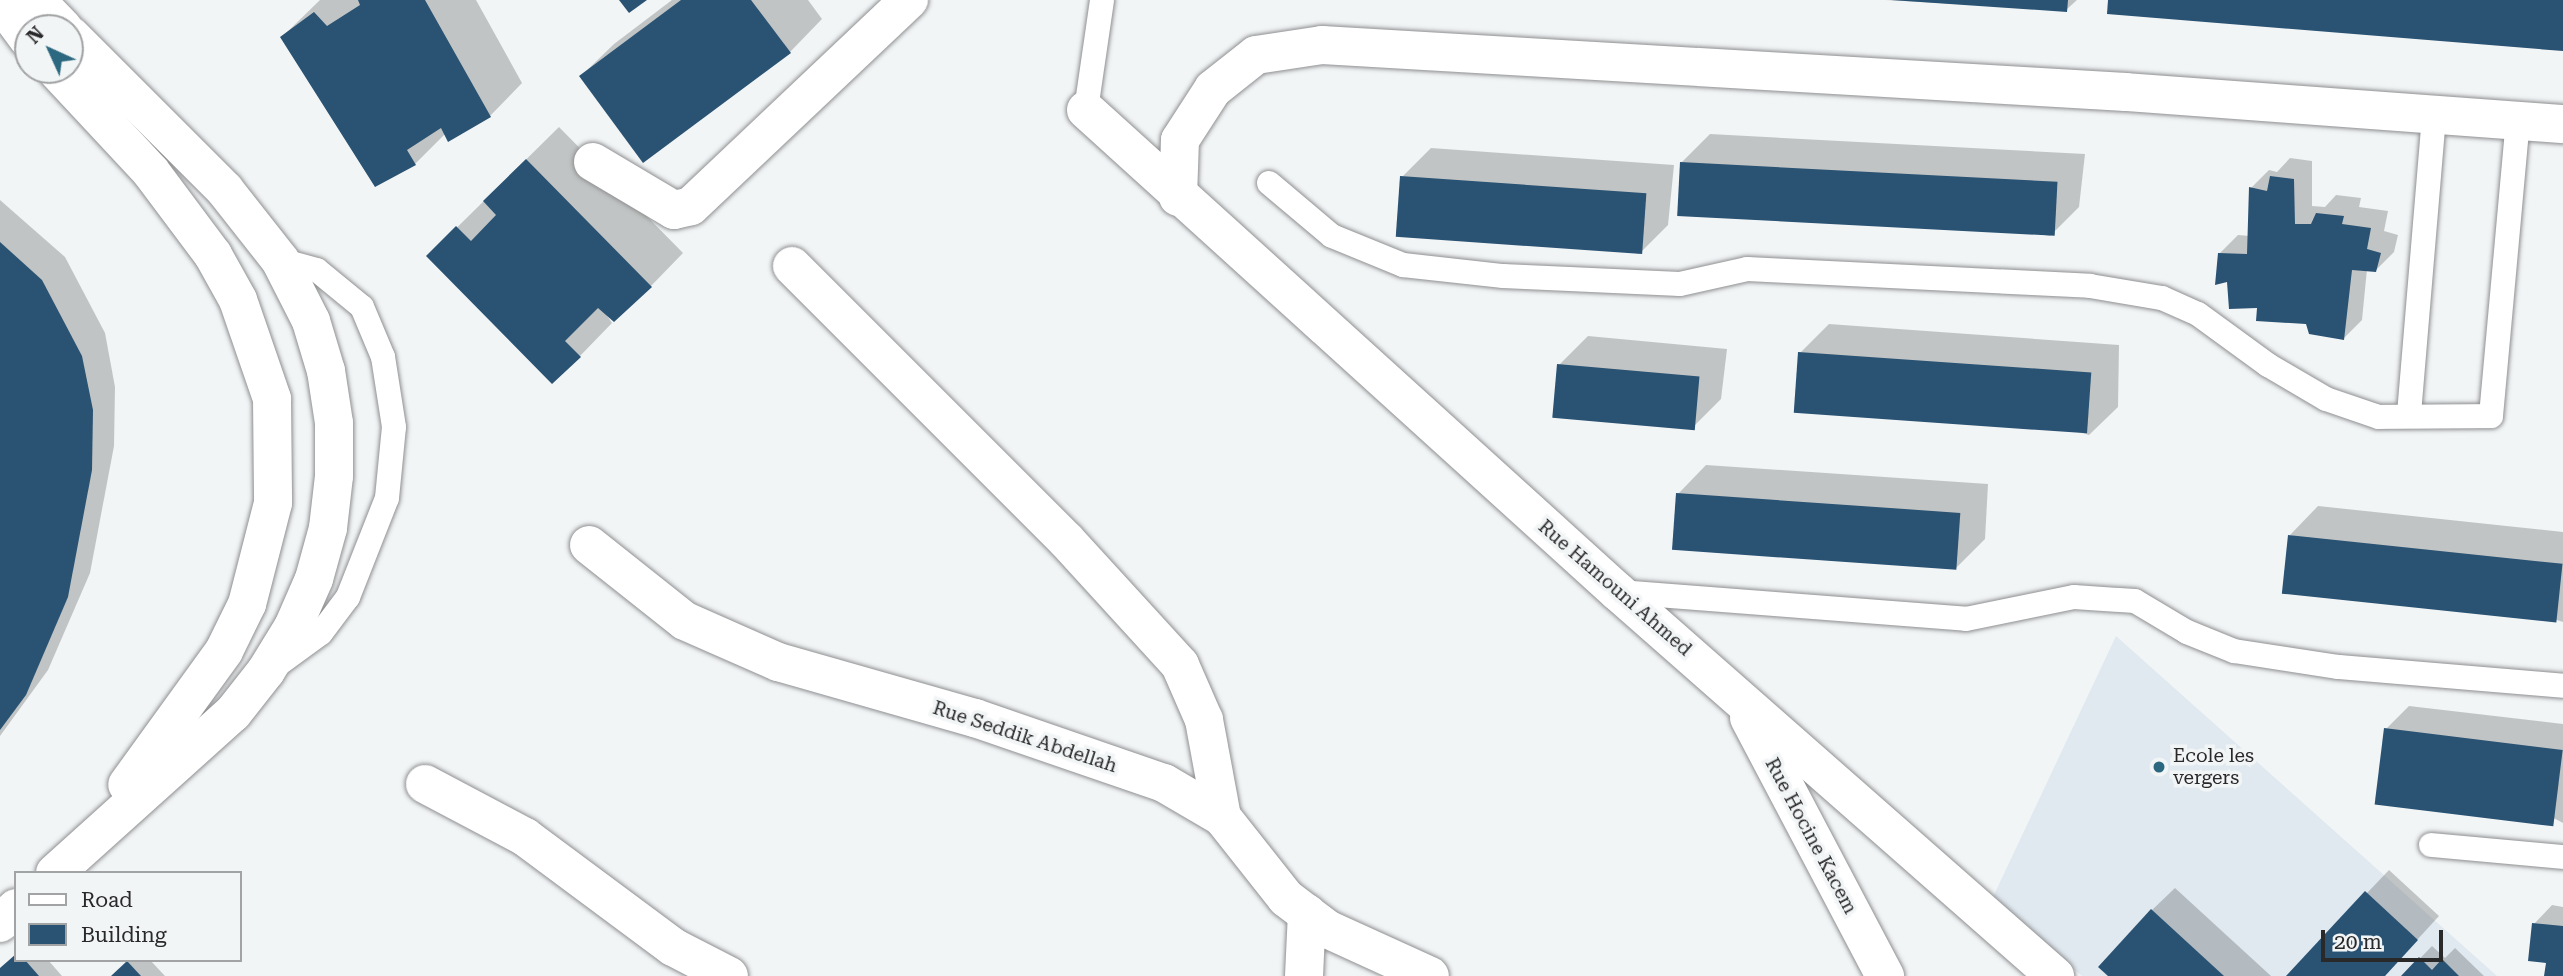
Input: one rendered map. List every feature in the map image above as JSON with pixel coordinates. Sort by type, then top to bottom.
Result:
[{"type":"main road","points":[[36,0],[49,14]]},
{"type":"main road","points":[[593,162],[674,210],[691,206],[909,0]]},
{"type":"main road","points":[[0,1],[14,20]]},
{"type":"main road","points":[[1178,197],[1180,140],[1213,89],[1256,55],[1322,46],[2563,124]]},
{"type":"main road","points":[[63,866],[233,713],[266,671],[293,627],[314,579],[328,528],[334,476],[334,423],[326,372],[311,321],[280,260],[225,190],[84,50]]},
{"type":"main road","points":[[63,866],[224,651],[247,604],[263,554],[273,503],[276,451],[272,399],[258,349],[213,255],[151,172],[68,84]]},
{"type":"main road","name":"Rue Hamouni Ahmed","points":[[1086,110],[1178,197],[1618,592],[2055,976]]},
{"type":"main road","points":[[792,266],[1066,540],[1180,665],[1204,720],[1222,817]]},
{"type":"main road","name":"Rue Seddik Abdellah","points":[[589,545],[685,621],[778,662],[975,718],[1164,783],[1222,817],[1286,898],[1327,929],[1430,976]]},
{"type":"main road","name":"Rue Hocine Kacem","points":[[1737,695],[1885,976]]},
{"type":"main road","points":[[425,784],[525,837],[673,947],[729,976]]},
{"type":"main road","points":[[0,923],[14,910]]},
{"type":"main road","points":[[1304,976],[1307,913]]},
{"type":"lane","points":[[1086,110],[1102,0]]},
{"type":"lane","points":[[2409,414],[2434,114]]},
{"type":"lane","points":[[1269,183],[1332,236],[1404,265],[1503,276],[1680,284],[1747,269],[2090,286],[2162,298],[2198,314],[2268,365],[2326,399],[2379,417],[2409,414],[2491,416],[2518,121]]},
{"type":"lane","points":[[266,671],[304,648],[336,616],[377,531],[393,463],[391,392],[371,324],[362,307],[334,280],[280,260]]},
{"type":"lane","points":[[1618,592],[1966,619],[2074,597],[2135,601],[2187,632],[2234,651],[2339,667],[2563,686]]},
{"type":"lane","points":[[2431,845],[2563,857]]},
{"type":"shaded area","name":"Ecole les vergers","points":[[2116,636],[2497,976],[2082,976],[1992,899]]},
{"type":"building","points":[[358,0],[425,0],[491,117],[448,142],[441,128],[407,150],[416,165],[375,187],[280,37],[314,12],[327,26],[360,5]]},
{"type":"building","points":[[619,0],[647,0],[629,13]]},
{"type":"building","points":[[681,0],[751,0],[791,53],[643,163],[579,76]]},
{"type":"building","points":[[1891,0],[2068,0],[2067,12]]},
{"type":"building","points":[[2108,0],[2563,0],[2563,51],[2107,14]]},
{"type":"building","points":[[526,159],[652,287],[614,322],[598,308],[565,341],[581,357],[552,384],[426,256],[456,226],[471,241],[496,215],[483,201]]},
{"type":"building","points":[[1680,162],[2057,182],[2055,236],[1677,216]]},
{"type":"building","points":[[1400,176],[1646,193],[1642,254],[1396,237]]},
{"type":"building","points":[[2270,176],[2294,179],[2295,224],[2311,224],[2316,213],[2344,216],[2342,224],[2371,228],[2367,249],[2381,253],[2376,272],[2352,270],[2344,340],[2309,334],[2306,324],[2256,321],[2257,308],[2229,309],[2227,282],[2215,285],[2218,253],[2247,254],[2249,187],[2267,191]]},
{"type":"building","points":[[0,242],[42,280],[82,356],[93,410],[92,470],[68,597],[26,695],[0,730]]},
{"type":"building","points":[[1798,352],[2091,373],[2087,433],[1794,413]]},
{"type":"building","points":[[1557,364],[1699,376],[1695,430],[1552,418]]},
{"type":"building","points":[[1676,493],[1960,513],[1956,570],[1672,550]]},
{"type":"building","points":[[2288,535],[2562,564],[2556,623],[2282,594]]},
{"type":"building","points":[[2384,728],[2563,750],[2553,826],[2375,804]]},
{"type":"building","points":[[2365,891],[2418,940],[2385,976],[2286,976]]},
{"type":"building","points":[[2151,909],[2224,976],[2108,976],[2098,967]]},
{"type":"building","points":[[2532,923],[2563,926],[2563,976],[2544,976],[2546,963],[2528,961]]},
{"type":"building","points":[[14,956],[14,962],[27,962],[39,976],[0,976],[0,968]]},
{"type":"building","points":[[2419,957],[2432,970],[2442,959],[2459,976],[2401,976]]},
{"type":"building","points":[[128,962],[141,976],[111,976]]},
{"type":"place","name":"Ecole les vergers","points":[[2159,767]]}]
